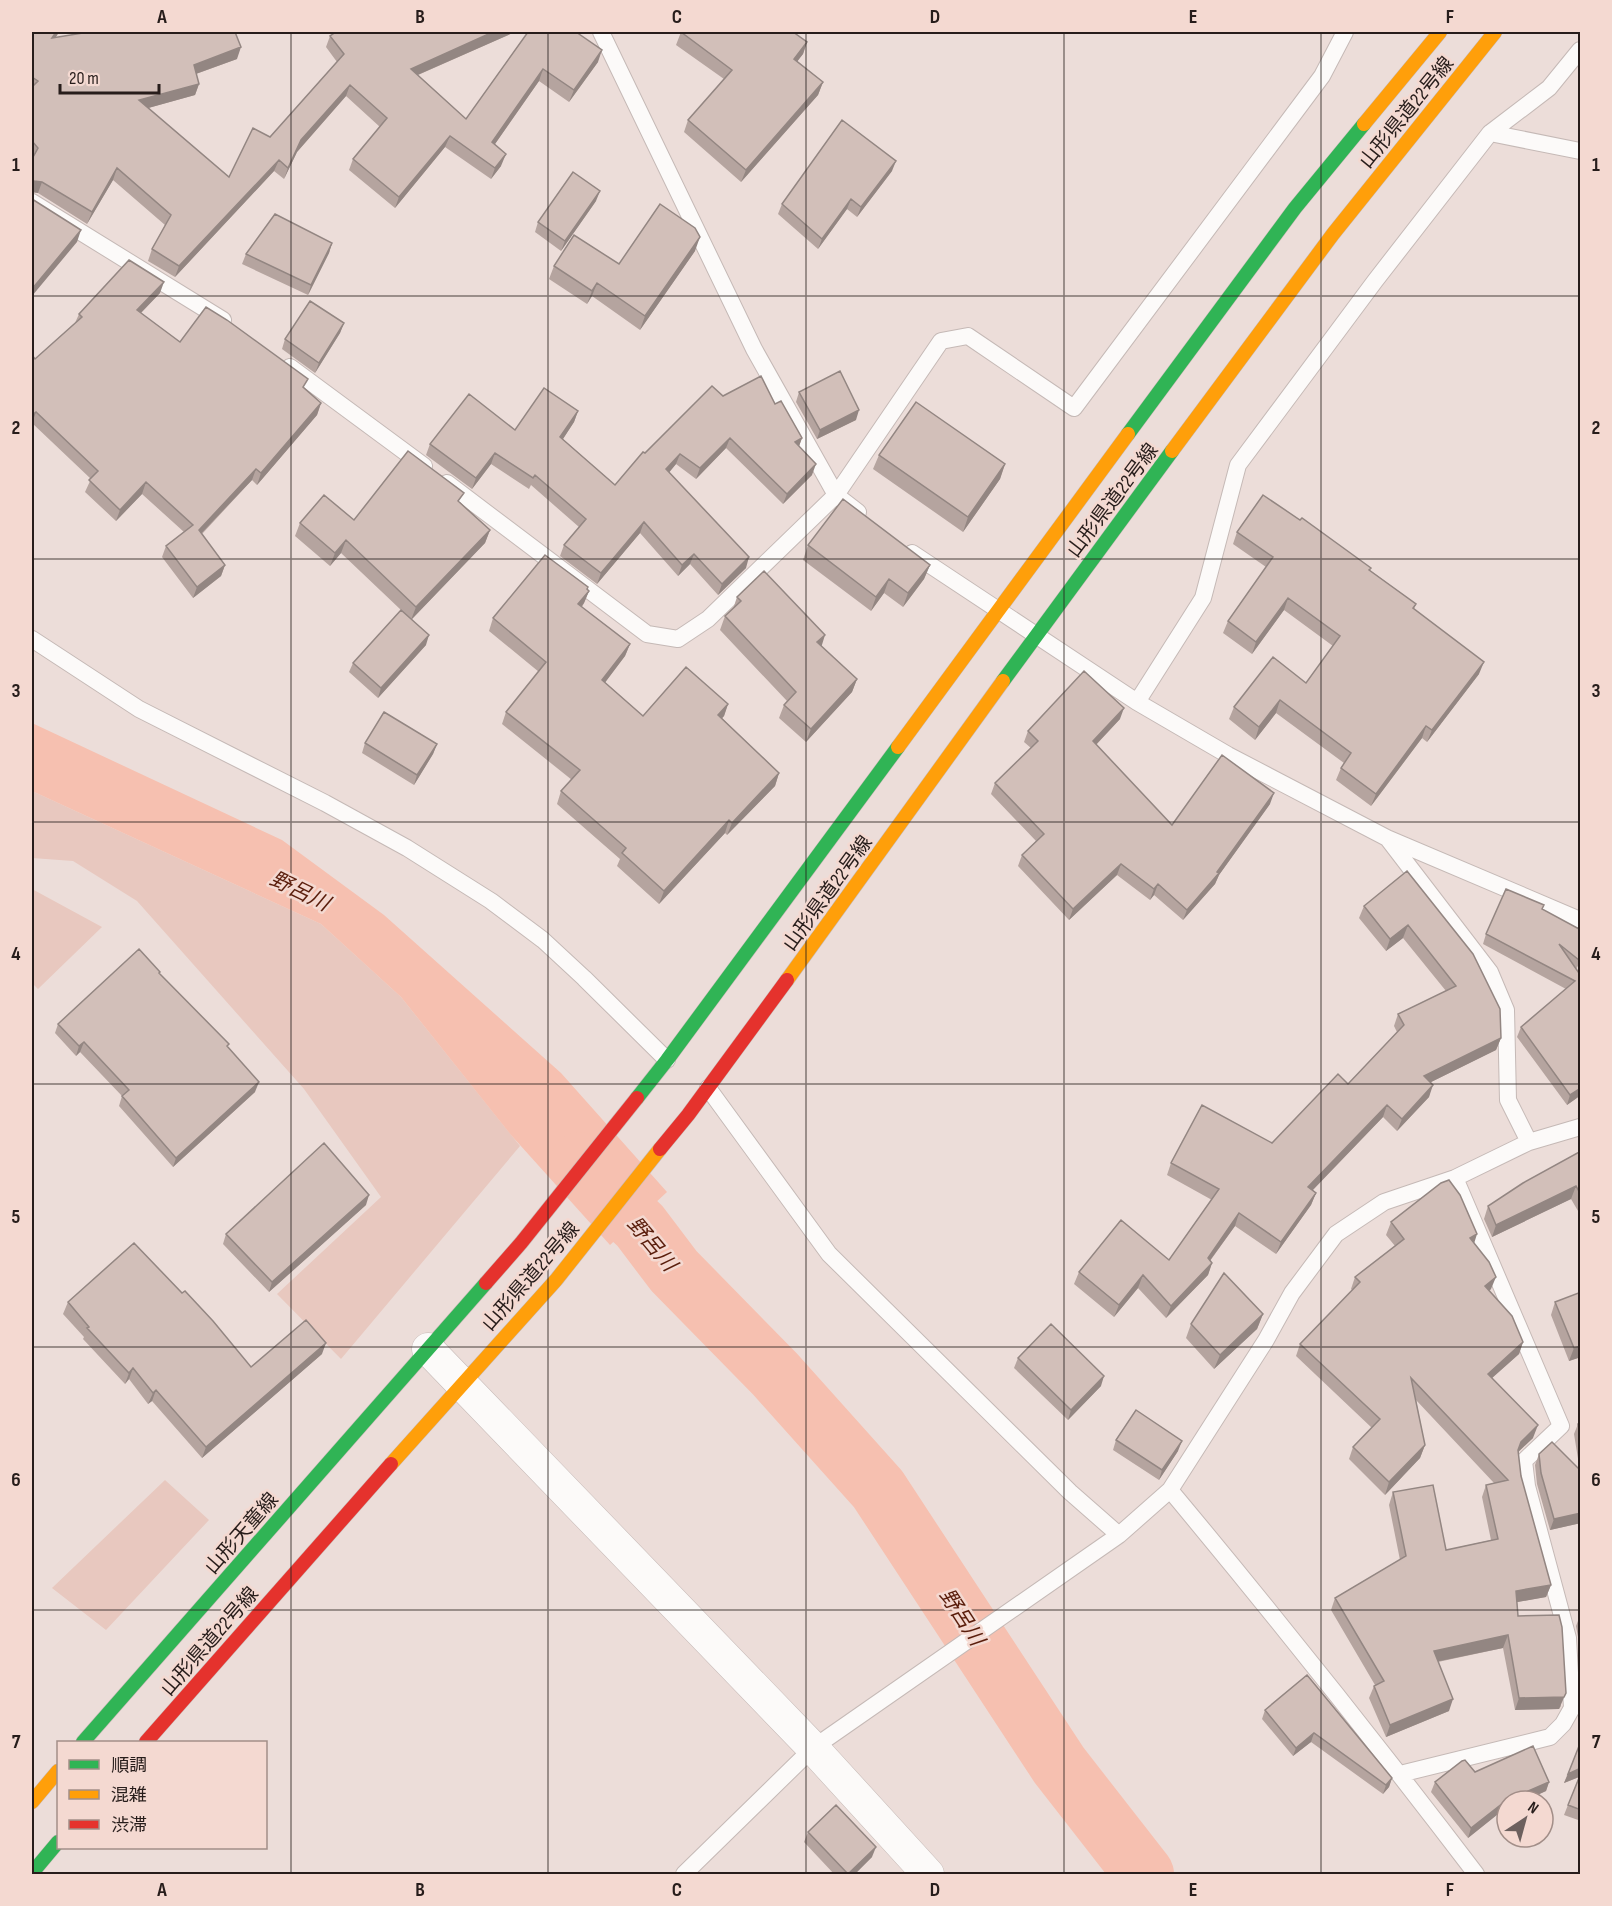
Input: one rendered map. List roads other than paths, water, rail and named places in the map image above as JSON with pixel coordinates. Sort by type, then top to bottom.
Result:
[{"type":"main road","name":"山形県道22号線","points":[[428,1349],[521,1243],[667,1060],[1295,208],[1440,32]]},
{"type":"main road","name":"山形県道22号線","points":[[148,1741],[462,1383],[556,1280],[688,1115],[883,849],[1035,636],[1333,234],[1495,32]]},
{"type":"main road","name":"山形天童線","points":[[85,1741],[428,1349]]},
{"type":"main road","points":[[32,1802],[57,1772]]},
{"type":"main road","points":[[34,1873],[57,1843]]},
{"type":"street","points":[[428,1349],[813,1748],[928,1875]]},
{"type":"lane","points":[[602,32],[754,349],[836,495],[873,523]]},
{"type":"lane","points":[[277,357],[647,634],[678,639],[708,619],[836,495],[941,341],[968,336],[1074,408],[1322,75],[1345,32]]},
{"type":"lane","points":[[1137,702],[1203,598],[1238,465],[1375,281],[1490,133],[1550,88],[1581,50]]},
{"type":"lane","points":[[1490,133],[1581,152]]},
{"type":"lane","points":[[32,202],[238,330]]},
{"type":"lane","points":[[900,545],[1137,702],[1228,755],[1387,838],[1581,920]]},
{"type":"lane","points":[[32,639],[139,709],[325,803],[406,848],[491,901],[543,940],[667,1060]]},
{"type":"lane","points":[[1387,838],[1490,972],[1506,1010],[1508,1100],[1529,1142]]},
{"type":"lane","points":[[708,1088],[829,1254],[1070,1492],[1119,1535]]},
{"type":"lane","points":[[684,1875],[813,1748],[1119,1535],[1170,1490],[1266,1340],[1292,1293],[1336,1234],[1384,1202],[1455,1178],[1529,1142],[1581,1127]]},
{"type":"lane","points":[[1400,1774],[1550,1737],[1563,1724],[1572,1708],[1568,1638],[1527,1486],[1524,1461],[1562,1426],[1455,1178]]},
{"type":"lane","points":[[1170,1490],[1260,1597],[1400,1774],[1476,1875]]},
{"type":"water","points":[[32,723],[282,840],[384,915],[561,1073],[667,1192],[610,1245],[511,1135],[401,997],[321,924],[32,791]]},
{"type":"waterway","name":"野呂川","points":[[580,1162],[604,1192],[640,1226],[674,1271],[775,1374],[878,1489],[1059,1765],[1144,1874]]}]
